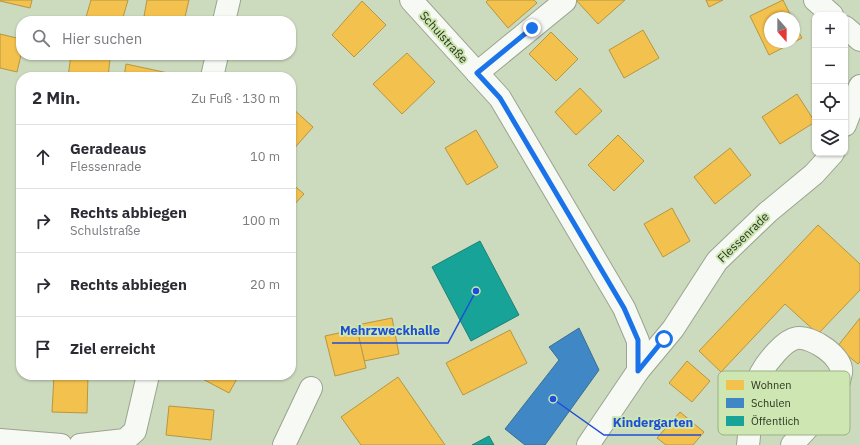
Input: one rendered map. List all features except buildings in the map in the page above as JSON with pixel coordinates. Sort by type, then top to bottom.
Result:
[{"type":"street","points":[[225,16],[228,0]]},
{"type":"street","name":"Schulstraße","points":[[411,0],[500,98],[624,308],[638,340],[638,371]]},
{"type":"street","points":[[815,0],[829,12]]},
{"type":"street","points":[[477,73],[565,1]]},
{"type":"street","points":[[848,29],[860,40]]},
{"type":"street","points":[[213,72],[216,60]]},
{"type":"street","points":[[847,120],[860,86]]},
{"type":"street","name":"Flessenrade","points":[[638,371],[673,329],[717,261],[768,212],[814,174],[830,156]]},
{"type":"street","points":[[762,371],[785,344],[797,338],[825,347],[836,358],[842,371]]},
{"type":"street","points":[[588,445],[638,371]]},
{"type":"street","points":[[80,445],[124,440],[135,441],[135,431],[147,380]]},
{"type":"street","points":[[284,445],[311,388]]},
{"type":"street","points":[[748,445],[749,435]]},
{"type":"street","points":[[792,445],[800,435]]},
{"type":"street","points":[[0,440],[61,445]]},
{"type":"place","name":"Mehrzweckhalle","points":[[476,291]]},
{"type":"place","name":"Kindergarten","points":[[553,399]]},
{"type":"route","points":[[532,28],[477,73],[500,98],[624,308],[638,340],[638,371],[664,339]]}]
